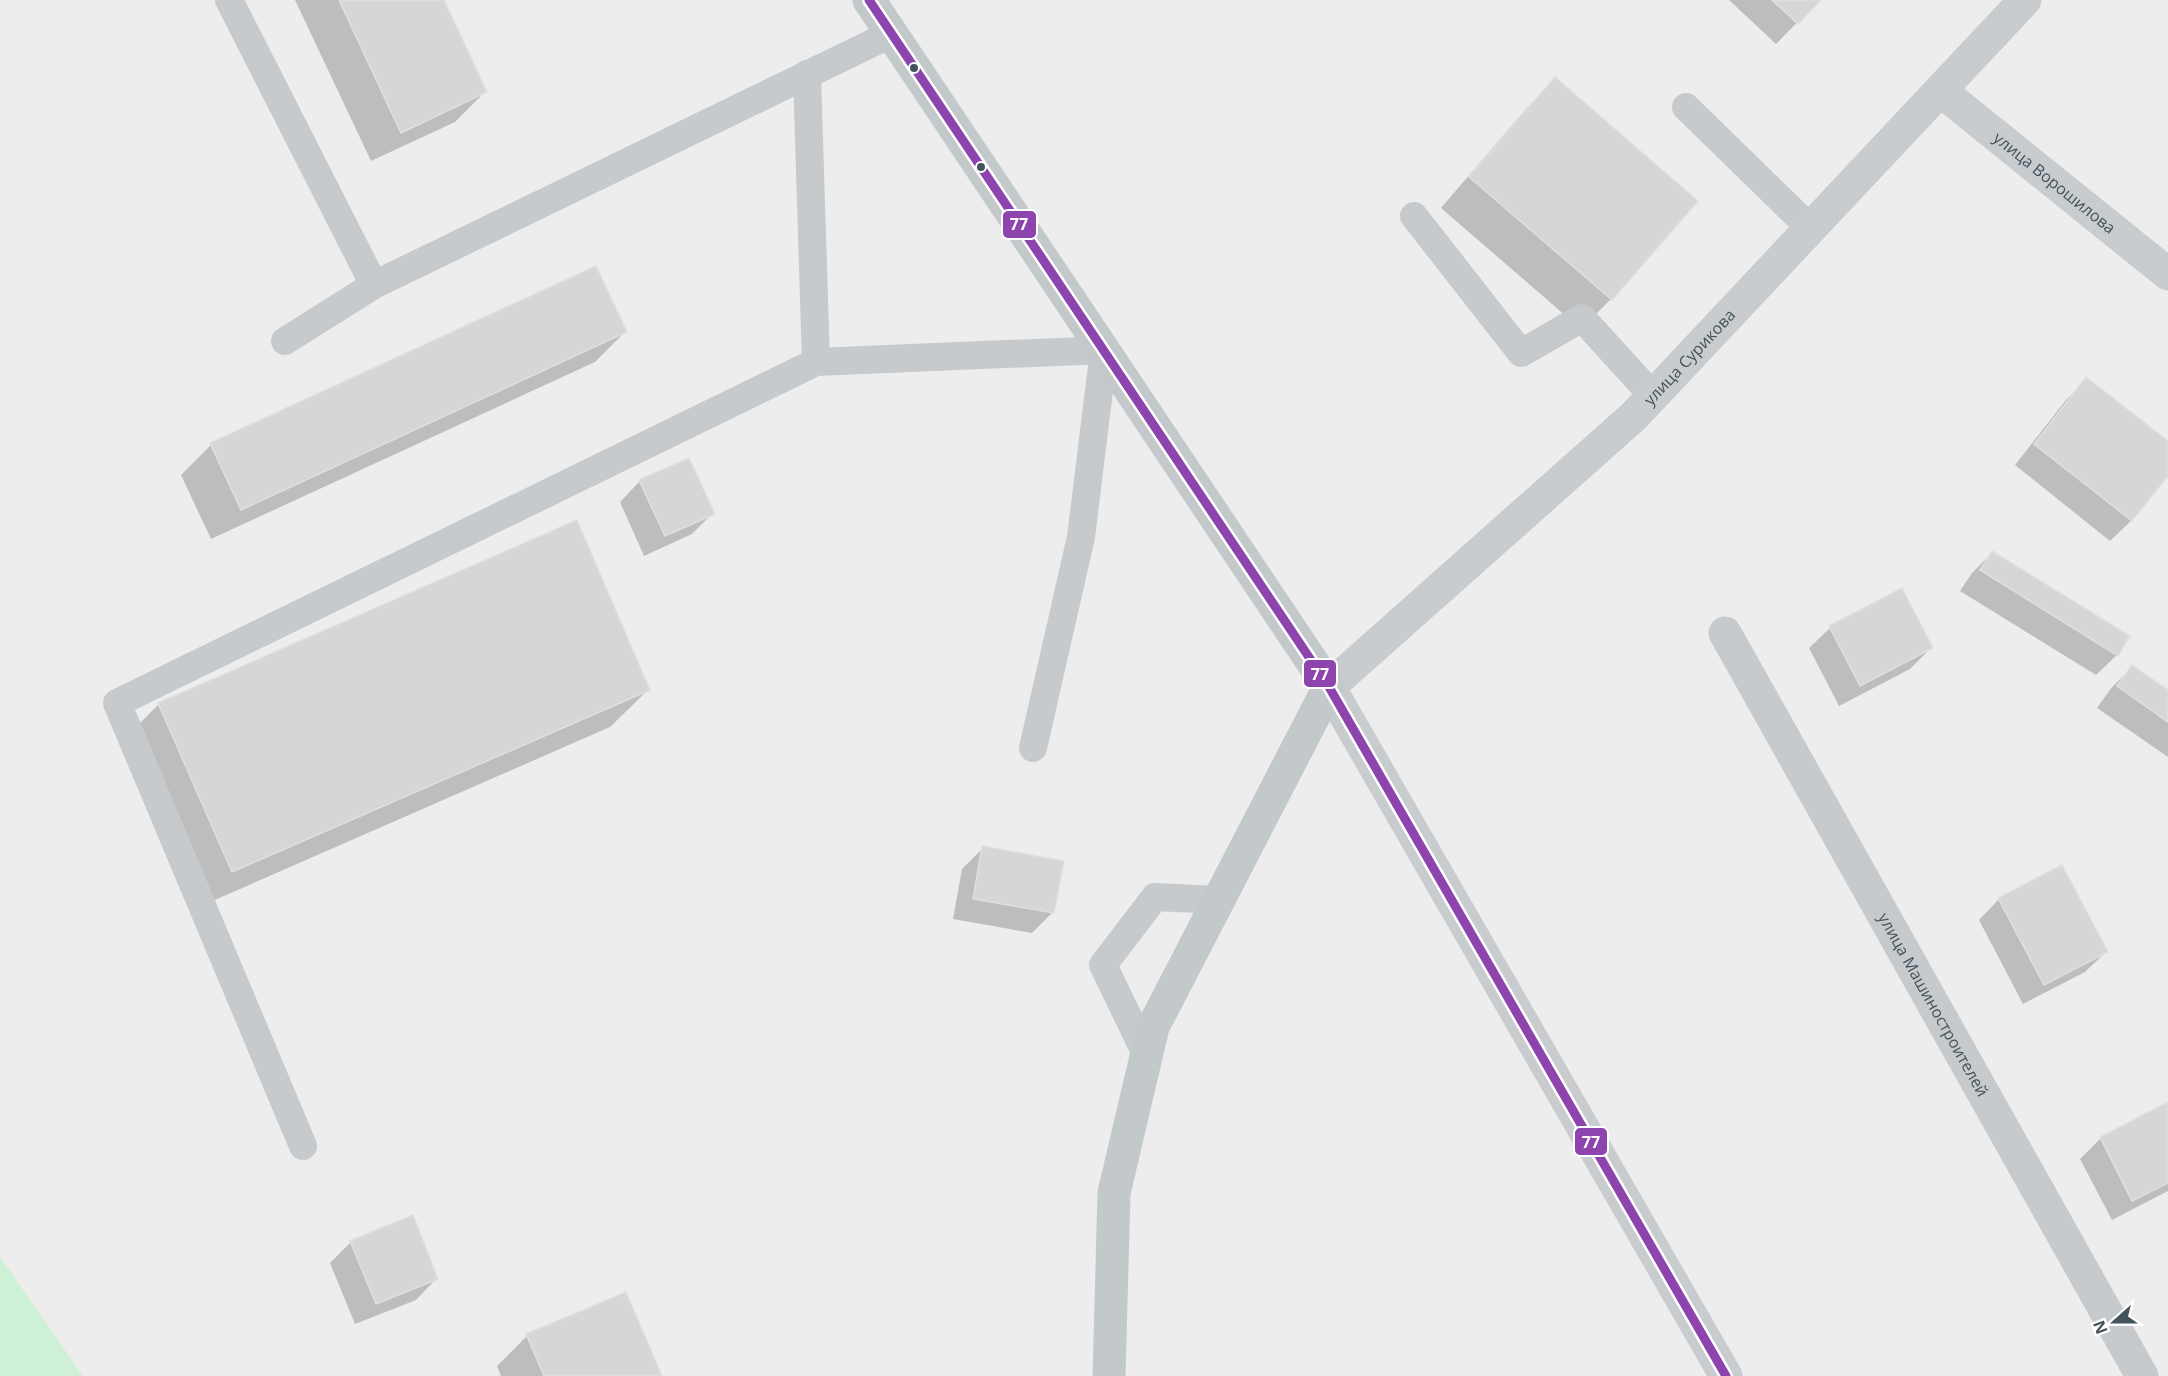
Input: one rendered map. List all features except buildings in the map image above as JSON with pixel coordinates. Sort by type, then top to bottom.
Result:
[{"type":"main road","points":[[869,0],[1329,687],[1154,1027],[1114,1193],[1109,1376]]},
{"type":"street","name":"улица Сурикова","points":[[1329,687],[1634,416],[2025,0]]},
{"type":"street","name":"улица Ворошилова","points":[[1941,91],[2168,274]]},
{"type":"street","name":"улица Машиностроителей","points":[[1725,633],[2142,1376]]},
{"type":"street","points":[[1329,687],[1726,1376]]},
{"type":"lane","points":[[229,0],[374,285]]},
{"type":"lane","points":[[285,340],[374,285],[891,34]]},
{"type":"lane","points":[[807,74],[816,362]]},
{"type":"lane","points":[[1686,107],[1811,230]]},
{"type":"lane","points":[[1414,216],[1521,353],[1582,318],[1653,396]]},
{"type":"lane","points":[[303,1146],[117,703],[816,362],[1104,350],[1081,537],[1033,748]]},
{"type":"lane","points":[[1147,1056],[1103,965],[1155,897],[1220,900]]},
{"type":"green space","points":[[0,1257],[83,1376],[0,1376]]},
{"type":"transit line","name":"77","points":[[869,0],[1329,687],[1726,1376]]}]
